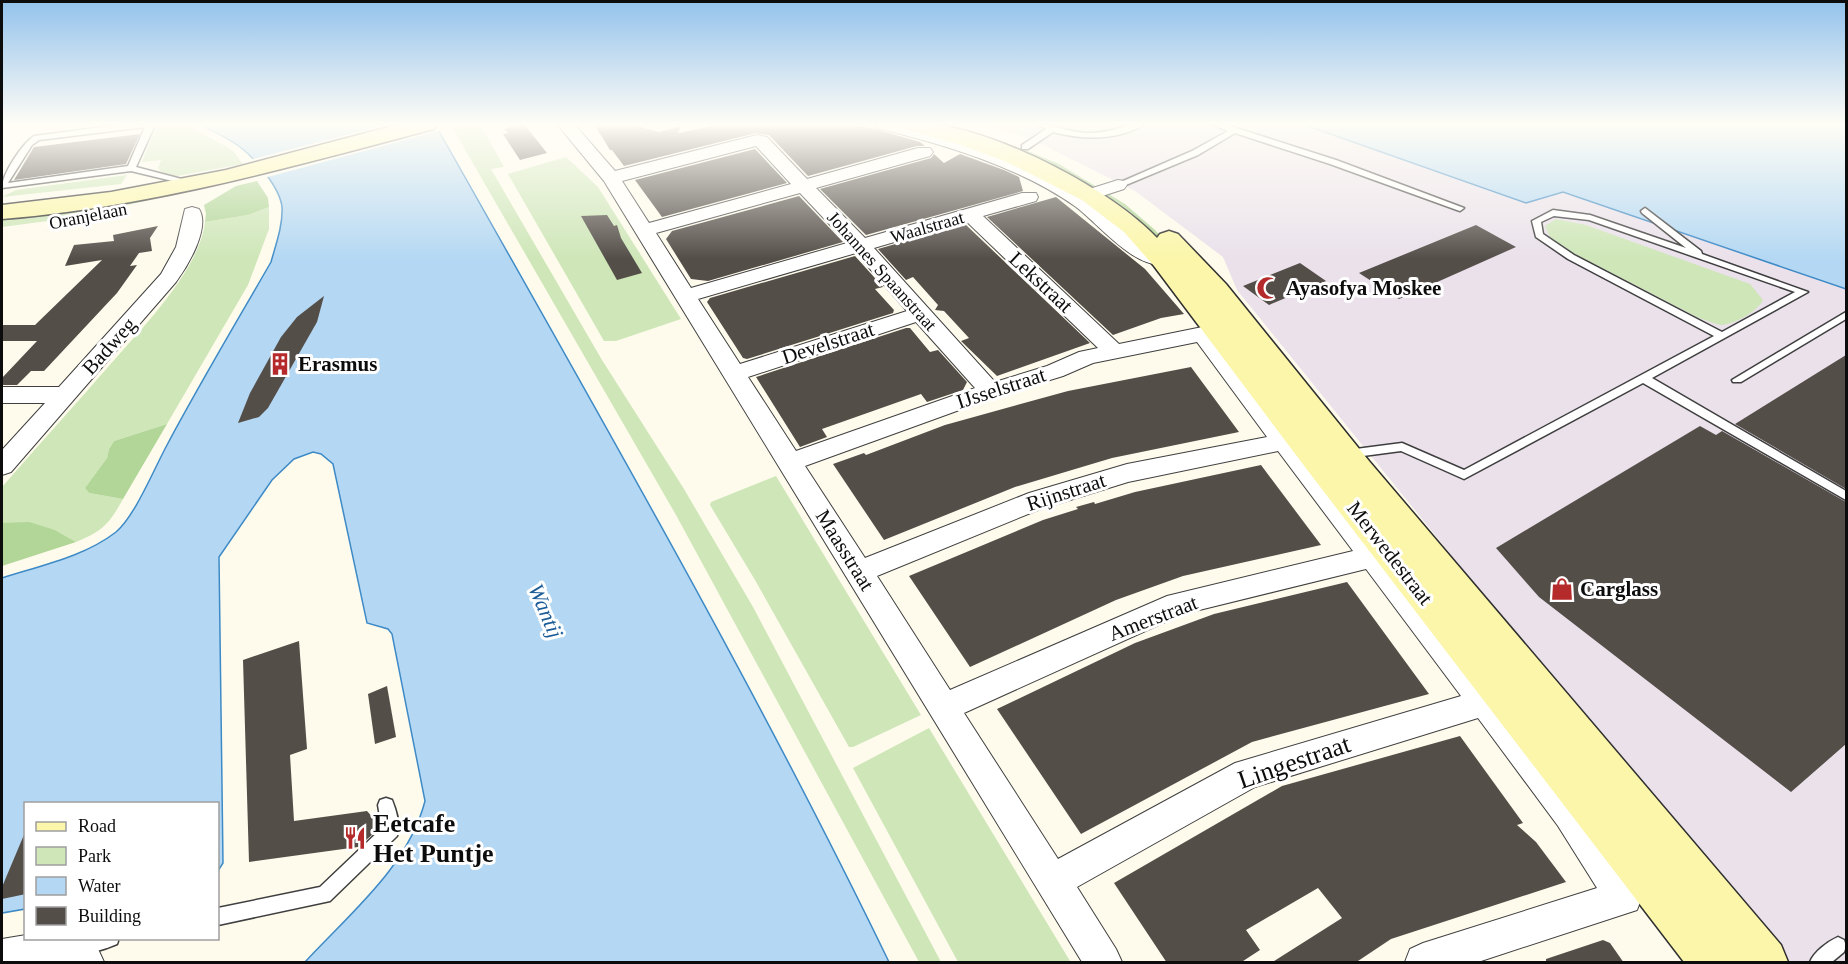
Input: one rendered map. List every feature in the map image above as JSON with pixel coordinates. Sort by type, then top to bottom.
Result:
[{"type":"main road","points":[[228,177],[258,169]]},
{"type":"main road","name":"Merwedestraat","points":[[1048,169],[1105,190],[1133,227],[1163,260],[1210,333],[1331,457],[1764,963]]},
{"type":"main road","name":"Merwedestraat","points":[[1075,169],[1151,221],[1189,257],[1331,457],[1620,844],[1714,963]]},
{"type":"main road","name":"Oranjelaan","points":[[2,212],[111,199],[228,177]]},
{"type":"main road","name":"Oranjelaan","points":[[2,231],[109,214],[167,198],[228,177]]},
{"type":"street","name":"Maasstraat","points":[[604,169],[735,373],[1103,963]]},
{"type":"street","points":[[611,178],[640,169]]},
{"type":"street","name":"Johannes Spaanstraat","points":[[788,169],[861,246],[990,391]]},
{"type":"street","points":[[643,231],[805,186],[845,169]]},
{"type":"street","name":"Merwedestraat","points":[[1018,169],[1040,178],[1082,203],[1140,252],[1163,260]]},
{"type":"street","name":"Waalstraat","points":[[686,296],[1029,197]]},
{"type":"street","name":"Badweg","points":[[2,466],[169,278],[187,250],[192,213]]},
{"type":"street","name":"Lekstraat","points":[[969,214],[1113,350]]},
{"type":"street","name":"Develstraat","points":[[735,373],[921,313]]},
{"type":"street","name":"Merwedestraat","points":[[1210,333],[1283,442],[1570,815],[1624,897],[1423,963]]},
{"type":"street","name":"IJsselstraat","points":[[790,462],[1113,350],[1210,333]]},
{"type":"street","points":[[2,395],[65,395]]},
{"type":"street","name":"Rijnstraat","points":[[859,572],[1029,503],[1127,472],[1283,442]]},
{"type":"street","name":"Amerstraat","points":[[944,707],[1177,604],[1371,556]]},
{"type":"street","name":"Lingestraat","points":[[1053,881],[1246,774],[1484,703]]},
{"type":"street","name":"Merwedestraat","points":[[1570,815],[1620,844]]},
{"type":"street","points":[[2,957],[75,955]]},
{"type":"lane","points":[[2,186],[12,169]]},
{"type":"lane","points":[[2,186],[124,169]]},
{"type":"lane","points":[[135,169],[190,184]]},
{"type":"lane","points":[[1105,190],[1156,169]]},
{"type":"lane","points":[[1352,169],[1460,208]]},
{"type":"lane","points":[[1646,211],[1706,259]]},
{"type":"lane","points":[[1331,457],[1402,447],[1464,475],[1645,379],[1803,292],[1590,218],[1553,213],[1536,221],[1539,235],[1571,257],[1722,336]]},
{"type":"lane","points":[[1737,380],[1846,315]]},
{"type":"lane","points":[[1645,379],[1846,496]]},
{"type":"lane","points":[[219,917],[324,895],[391,831],[386,805]]},
{"type":"lane","points":[[75,955],[109,940]]},
{"type":"lane","points":[[1819,963],[1838,946]]},
{"type":"shaded area","points":[[1091,169],[1505,169],[1846,284],[1846,962],[1780,962],[1237,290],[1223,257],[1135,191]]},
{"type":"green space","points":[[159,169],[216,169],[166,178]]},
{"type":"green space","points":[[476,169],[491,169],[602,360],[684,489],[753,607],[941,962],[919,962],[676,515]]},
{"type":"green space","points":[[525,169],[579,169],[598,187],[681,319],[616,341],[604,341],[508,174]]},
{"type":"green space","points":[[1012,169],[1067,169],[1125,204],[1155,230],[1179,257],[1151,239]]},
{"type":"green space","points":[[127,175],[121,184],[2,197],[16,190]]},
{"type":"green space","points":[[257,181],[268,198],[269,207],[248,215],[205,222],[204,205],[236,186]]},
{"type":"green space","points":[[170,192],[170,195],[78,217],[2,227],[2,217]]},
{"type":"green space","points":[[269,207],[269,229],[248,285],[167,424],[114,441],[107,458],[85,488],[89,493],[123,499],[109,521],[93,534],[76,542],[55,530],[2,523],[2,487],[141,330],[169,295],[193,258],[201,240],[205,222],[248,215]]},
{"type":"green space","points":[[1556,219],[1586,225],[1750,284],[1763,300],[1739,320],[1727,324],[1720,325],[1699,318],[1575,254],[1550,237],[1545,226]]},
{"type":"green space","points":[[167,424],[123,499],[89,493],[85,488],[107,458],[114,441]]},
{"type":"green space","points":[[776,476],[921,715],[853,747],[849,747],[710,505],[711,502]]},
{"type":"green space","points":[[29,522],[55,530],[76,542],[2,566],[2,523]]},
{"type":"green space","points":[[929,728],[1071,962],[958,962],[853,768]]},
{"type":"water","name":"Wantij","points":[[262,169],[460,169],[726,645],[889,962],[305,962],[358,907],[391,868],[417,825],[425,801],[392,634],[388,629],[367,623],[333,464],[321,454],[313,452],[294,459],[272,480],[219,557],[223,863],[219,869],[219,802],[24,802],[24,909],[2,913],[2,578],[46,565],[90,548],[116,532],[130,515],[192,399],[271,262],[279,234],[282,207],[277,191]]},
{"type":"water","points":[[1430,169],[1846,169],[1846,289],[1563,192],[1526,203]]},
{"type":"pier","points":[[256,169],[297,169],[264,178]]},
{"type":"building","points":[[21,169],[91,169],[14,180]]},
{"type":"building","points":[[678,169],[774,169],[787,183],[662,217],[635,180]]},
{"type":"building","points":[[801,169],[833,169],[808,176]]},
{"type":"building","points":[[892,169],[1001,169],[1019,177],[1023,191],[866,235],[820,189]]},
{"type":"building","points":[[799,196],[843,242],[708,281],[691,279],[666,239],[672,231]]},
{"type":"building","points":[[1056,197],[1145,269],[1184,314],[1161,318],[1113,335],[987,217]]},
{"type":"building","points":[[607,215],[614,226],[617,225],[621,238],[642,273],[617,280],[581,216]]},
{"type":"building","points":[[965,224],[1090,343],[997,376],[961,341],[969,338],[944,311],[935,310],[938,305],[913,277],[906,280],[878,249]]},
{"type":"building","points":[[1476,225],[1516,247],[1399,299],[1359,273]]},
{"type":"building","points":[[158,226],[150,238],[152,251],[139,253],[130,266],[137,265],[117,293],[44,371],[31,371],[17,385],[2,385],[2,378],[37,341],[2,341],[2,325],[35,325],[102,260],[65,266],[74,245],[114,241],[113,235]]},
{"type":"building","points":[[855,256],[883,287],[875,289],[894,310],[893,313],[747,359],[743,358],[707,302],[710,298]]},
{"type":"building","points":[[1300,263],[1326,281],[1269,305],[1243,286]]},
{"type":"building","name":"Erasmus","points":[[324,296],[317,322],[268,408],[259,417],[238,423],[250,393],[281,337],[297,317]]},
{"type":"building","points":[[910,328],[930,352],[938,350],[967,382],[963,390],[927,402],[921,394],[822,429],[827,437],[800,447],[756,377]]},
{"type":"building","points":[[1846,355],[1846,489],[1735,424]]},
{"type":"building","points":[[1191,367],[1239,432],[1112,458],[1015,487],[884,540],[833,464],[864,453],[866,455],[945,425],[1068,391]]},
{"type":"building","points":[[1700,426],[1716,435],[1722,431],[1846,502],[1846,744],[1791,792],[1539,597],[1496,548]]},
{"type":"building","points":[[1261,465],[1321,545],[1183,576],[1116,600],[970,667],[909,576],[1043,520],[1078,509],[1076,507]]},
{"type":"building","points":[[1347,582],[1429,694],[1252,742],[1081,834],[997,709],[1135,643],[1214,614]]},
{"type":"building","points":[[299,641],[307,749],[290,755],[294,821],[367,811],[375,820],[373,834],[358,847],[249,862],[243,660]]},
{"type":"building","points":[[387,686],[396,737],[375,744],[368,694]]},
{"type":"building","points":[[1460,736],[1523,823],[1517,825],[1536,842],[1566,882],[1391,939],[1355,963],[1271,963],[1342,918],[1318,888],[1246,930],[1260,950],[1240,963],[1167,963],[1114,883],[1282,786]]},
{"type":"building","points":[[24,835],[24,894],[2,899],[2,887]]},
{"type":"building","points":[[1603,940],[1610,943],[1624,963],[1546,963],[1546,959]]},
{"type":"place","name":"Ayasofya Moskee","points":[[1268,288]]},
{"type":"place","name":"Erasmus","points":[[280,364]]},
{"type":"place","name":"Carglass","points":[[1562,589]]},
{"type":"place","name":"Eetcafe Het Puntje","points":[[355,838]]}]
